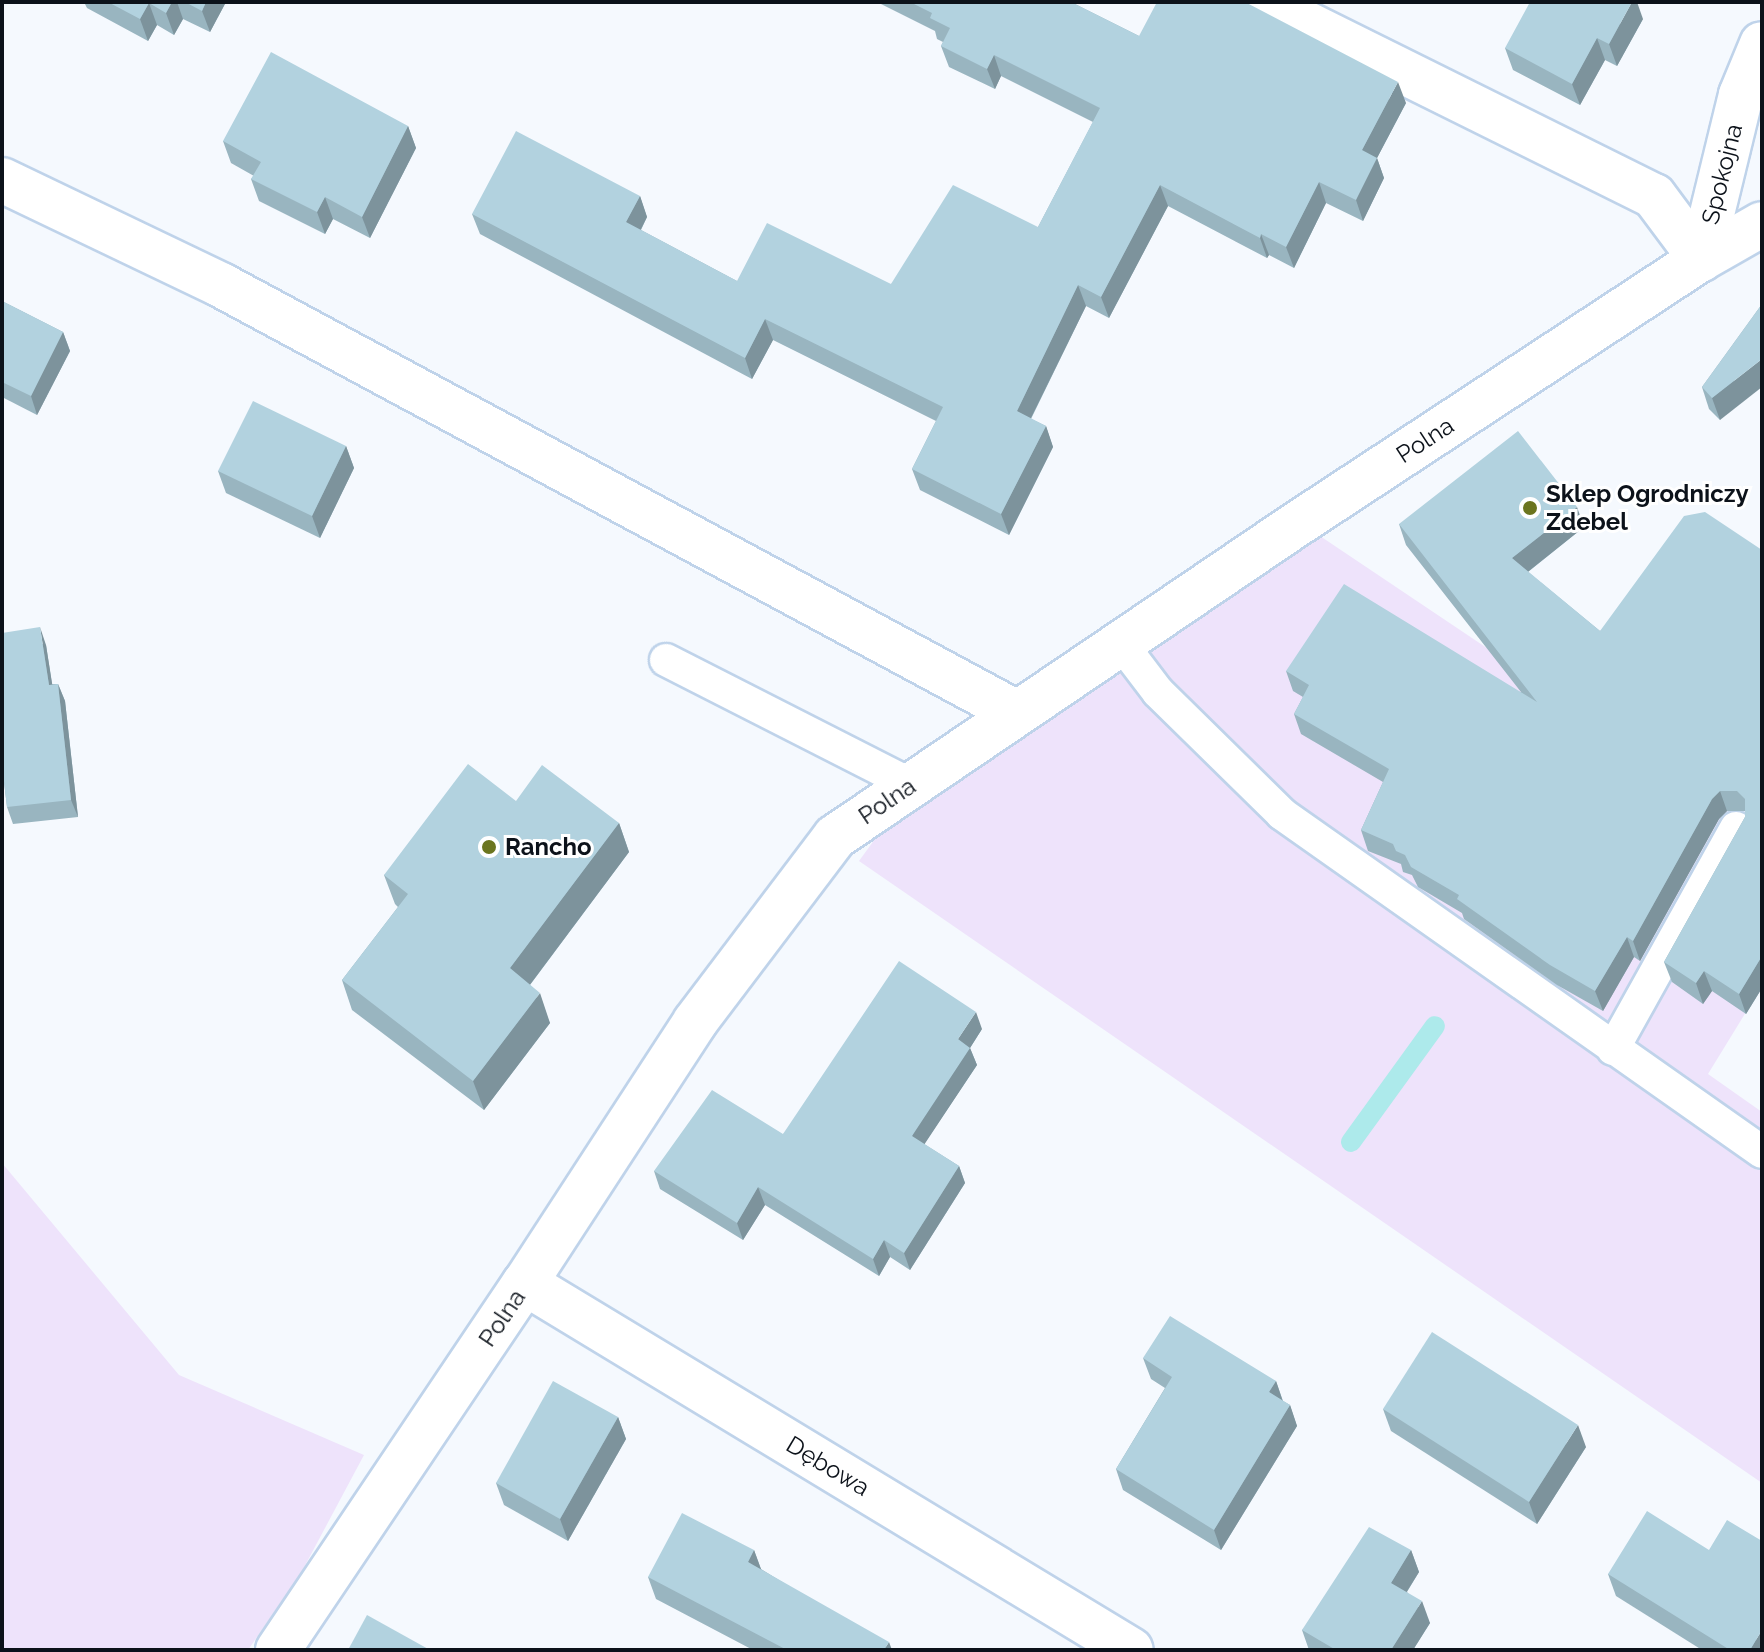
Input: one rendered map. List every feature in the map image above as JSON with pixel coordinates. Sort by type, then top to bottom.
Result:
[{"type":"street","points":[[1263,2],[1654,196],[1701,259]]},
{"type":"street","name":"Spokojna","points":[[1701,259],[1741,95],[1762,44]]},
{"type":"street","points":[[2,180],[221,285],[1015,712]]},
{"type":"street","name":"Polna","points":[[278,1650],[525,1283],[695,1022],[835,837],[1120,642],[1701,259],[1762,224]]},
{"type":"street","name":"Dębowa","points":[[525,1283],[1131,1650]]},
{"type":"lane","points":[[1120,642],[1158,692],[1282,814],[1762,1152]]},
{"type":"lane","points":[[666,660],[911,785]]},
{"type":"lane","points":[[1613,1049],[1736,828]]},
{"type":"shaded area","points":[[1320,536],[1758,830],[1762,986],[1708,1074],[1762,1112],[1762,1483],[859,861],[875,839]]},
{"type":"shaded area","points":[[2,1163],[179,1375],[364,1455],[301,1573],[248,1650],[2,1650]]},
{"type":"building","points":[[108,2],[172,2],[166,13],[149,3],[140,19]]},
{"type":"building","points":[[185,2],[206,2],[202,11]]},
{"type":"building","points":[[910,2],[1071,2],[1139,36],[1157,2],[1245,2],[1398,82],[1362,150],[1377,158],[1356,200],[1319,182],[1286,247],[1261,234],[1260,238],[1160,185],[1101,297],[1078,285],[1017,411],[1046,426],[1001,514],[912,469],[943,407],[765,319],[745,358],[472,214],[516,131],[640,196],[626,222],[737,281],[767,223],[891,284],[953,185],[1038,227],[1100,108],[994,55],[987,69],[941,46],[950,28],[930,18],[932,13]]},
{"type":"building","points":[[1530,2],[1632,2],[1609,44],[1597,38],[1572,84],[1505,48]]},
{"type":"building","points":[[271,52],[408,126],[362,217],[325,197],[317,212],[251,179],[261,162],[223,141]]},
{"type":"building","points":[[2,301],[63,332],[31,396],[2,382]]},
{"type":"building","points":[[1762,304],[1762,359],[1712,398],[1702,387]]},
{"type":"building","points":[[253,401],[346,446],[312,516],[218,471]]},
{"type":"building","points":[[1518,431],[1577,507],[1512,558],[1600,631],[1684,516],[1705,512],[1762,550],[1762,956],[1739,994],[1704,971],[1696,983],[1664,962],[1745,817],[1745,799],[1737,791],[1720,791],[1712,799],[1633,941],[1627,937],[1595,991],[1550,965],[1457,899],[1459,895],[1411,867],[1405,855],[1396,851],[1393,844],[1361,830],[1389,769],[1294,714],[1309,685],[1286,671],[1344,584],[1537,702],[1399,524]]},
{"type":"building","points":[[40,627],[49,685],[58,684],[71,800],[7,807],[2,765],[2,633]]},
{"type":"building","points":[[468,764],[516,801],[542,765],[619,823],[510,968],[540,993],[473,1081],[342,980],[408,894],[384,875]]},
{"type":"building","points":[[899,961],[976,1012],[958,1039],[970,1048],[912,1136],[959,1166],[904,1253],[884,1240],[873,1259],[758,1187],[737,1223],[654,1171],[712,1090],[783,1134]]},
{"type":"building","points":[[1170,1316],[1276,1381],[1269,1392],[1290,1405],[1214,1530],[1116,1469],[1172,1377],[1143,1358]]},
{"type":"building","points":[[1432,1332],[1578,1425],[1529,1502],[1383,1409]]},
{"type":"building","points":[[553,1381],[618,1417],[560,1519],[496,1483]]},
{"type":"building","points":[[1647,1511],[1709,1550],[1727,1520],[1762,1541],[1762,1630],[1750,1650],[1730,1650],[1608,1574]]},
{"type":"building","points":[[682,1513],[754,1550],[748,1562],[889,1642],[884,1650],[787,1650],[648,1577]]},
{"type":"building","points":[[1369,1527],[1411,1550],[1391,1583],[1422,1601],[1391,1650],[1336,1650],[1302,1630]]},
{"type":"building","points":[[367,1615],[430,1650],[348,1650]]},
{"type":"waterway","points":[[1351,1142],[1435,1026]]},
{"type":"place","name":"Sklep Ogrodniczy Zdebel","points":[[1530,508]]},
{"type":"place","name":"Rancho","points":[[489,847]]}]
